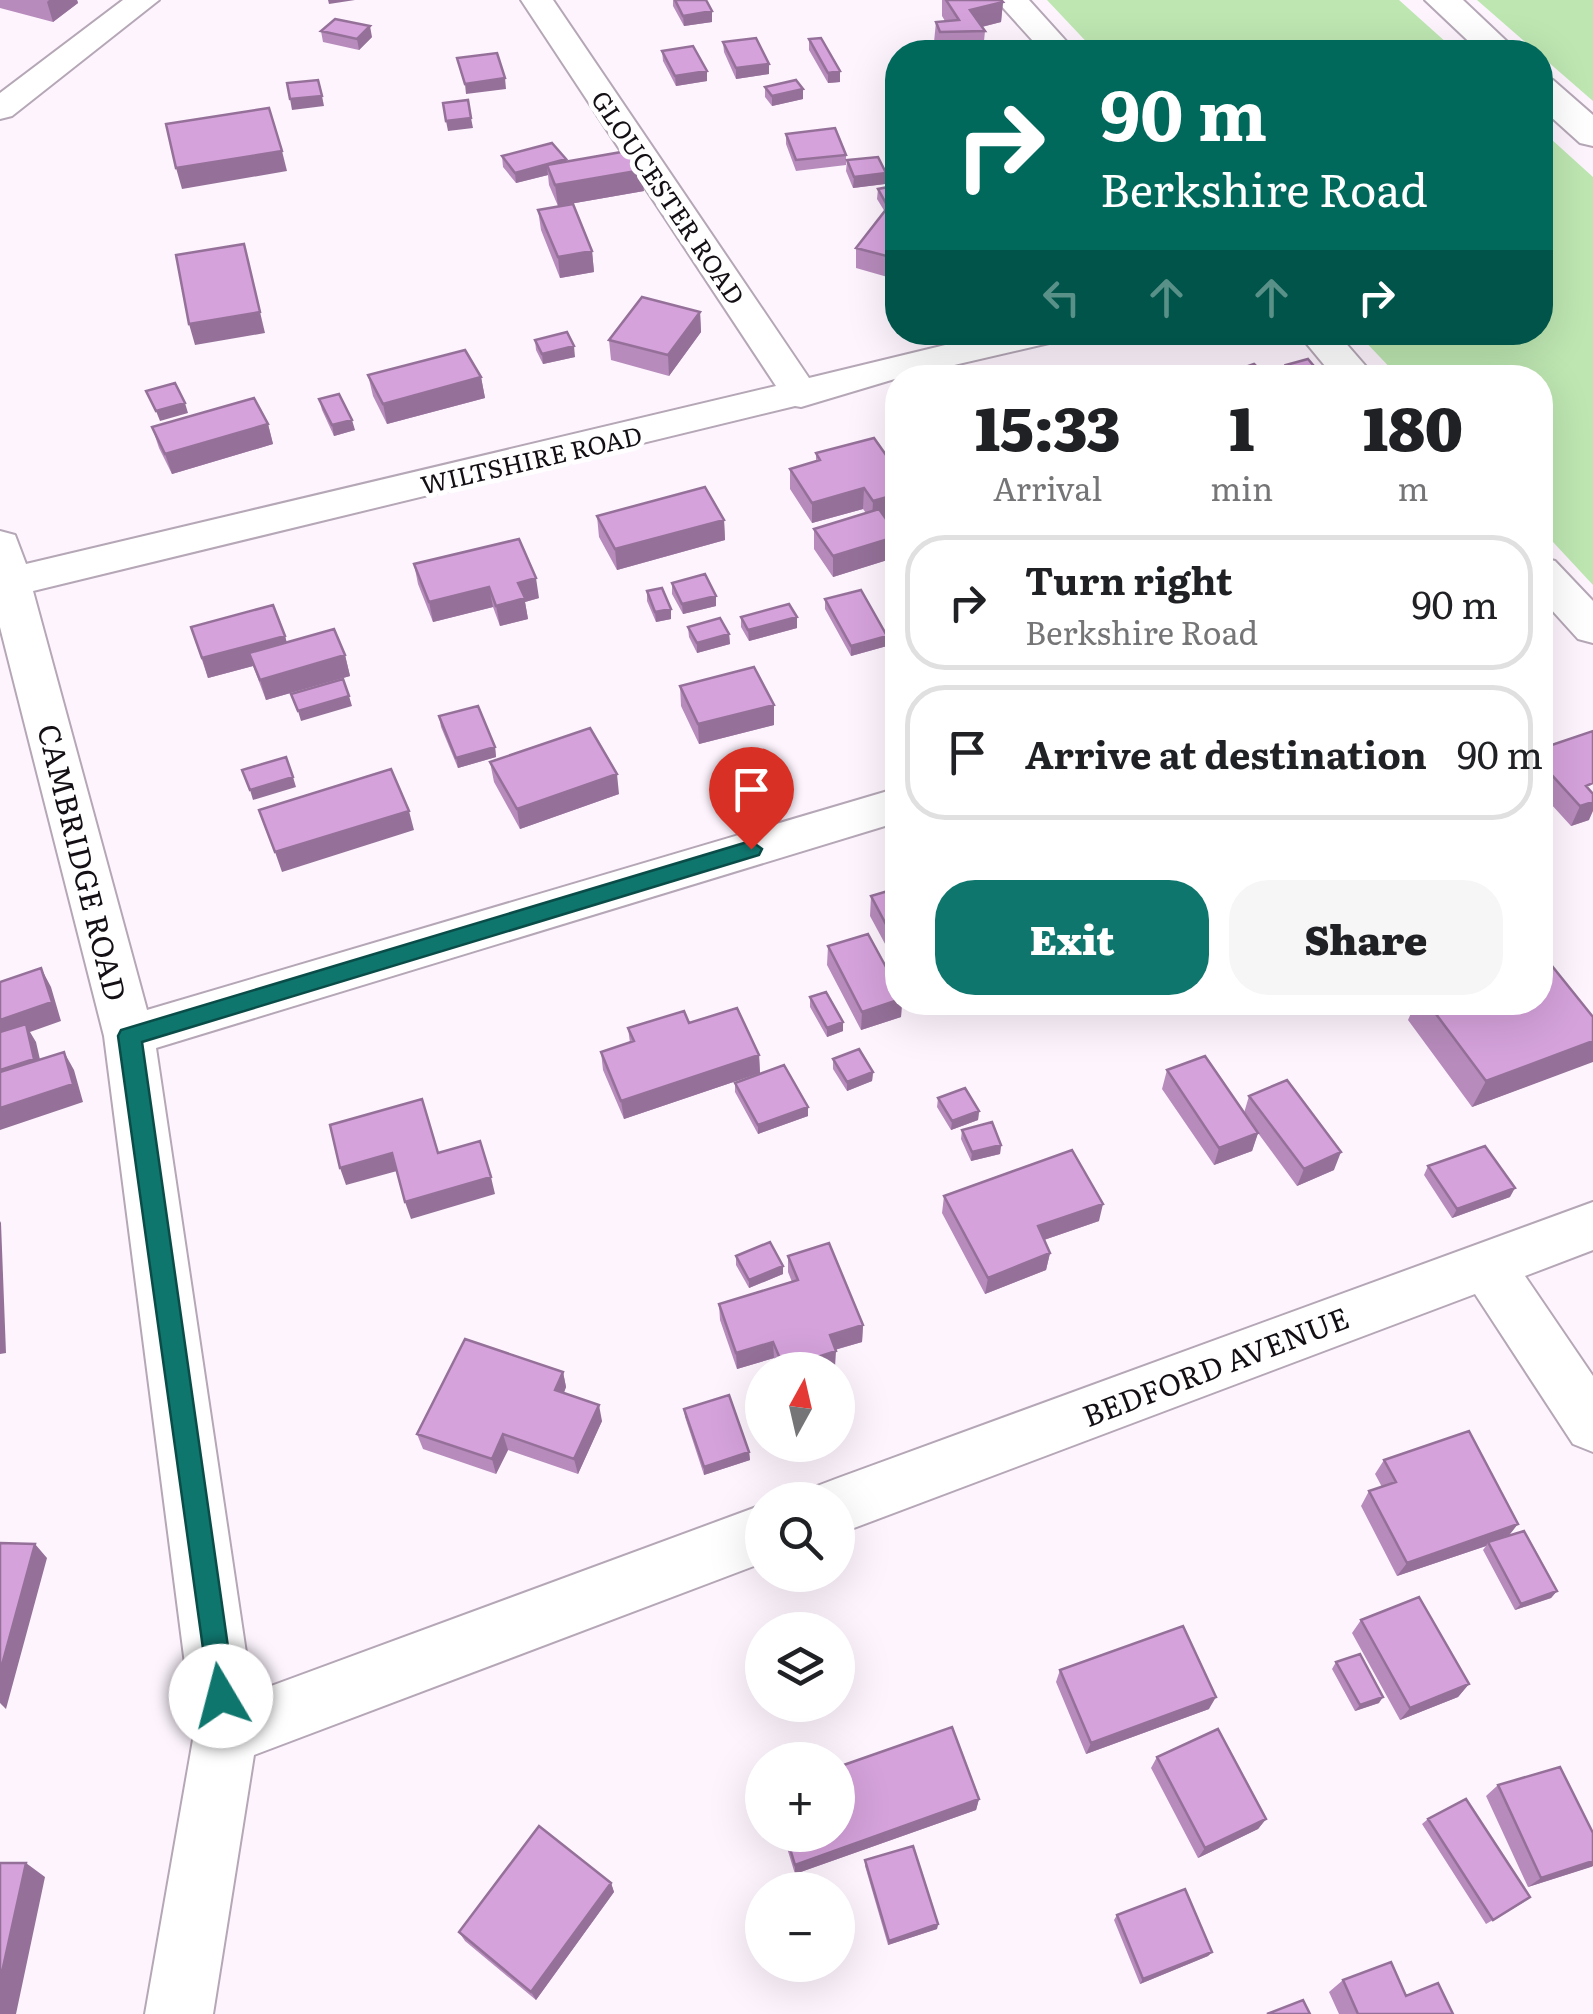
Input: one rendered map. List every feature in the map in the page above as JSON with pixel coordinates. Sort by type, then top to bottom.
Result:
[{"type":"main road","points":[[1442,0],[1487,40]]},
{"type":"main road","points":[[1553,100],[1593,135]]},
{"type":"street","points":[[5,99],[143,0]]},
{"type":"street","name":"GLOUCESTER ROAD","points":[[537,0],[801,394]]},
{"type":"street","points":[[1012,0],[1049,40]]},
{"type":"street","name":"WILTSHIRE ROAD","points":[[917,365],[997,345]]},
{"type":"street","points":[[1326,345],[1345,365]]},
{"type":"street","name":"WILTSHIRE ROAD","points":[[6,563],[885,373]]},
{"type":"street","name":"CAMBRIDGE ROAD","points":[[6,563],[129,1036],[226,1734],[179,2014]]},
{"type":"street","points":[[1553,591],[1568,614]]},
{"type":"street","points":[[129,1036],[885,809]]},
{"type":"street","name":"BEDFORD AVENUE","points":[[855,1500],[1593,1226]]},
{"type":"street","points":[[1486,1263],[1593,1425]]},
{"type":"street","points":[[226,1734],[745,1540]]},
{"type":"green space","points":[[1047,0],[1399,0],[1444,40],[1085,40]]},
{"type":"green space","points":[[1477,0],[1593,0],[1593,101],[1553,66],[1553,40],[1523,40]]},
{"type":"green space","points":[[1553,141],[1593,177],[1593,585],[1553,542],[1553,365],[1388,365],[1368,345],[1553,345]]},
{"type":"building","points":[[675,0],[706,0],[712,11],[683,16]]},
{"type":"building","points":[[946,0],[1003,2],[970,10],[985,31],[940,32],[936,22],[959,20]]},
{"type":"building","points":[[335,19],[370,26],[357,39],[321,31]]},
{"type":"building","points":[[756,38],[769,64],[736,68],[723,42]]},
{"type":"building","points":[[821,38],[840,71],[828,73],[809,39]]},
{"type":"building","points":[[693,46],[707,71],[675,76],[662,51]]},
{"type":"building","points":[[497,53],[505,78],[465,84],[457,58]]},
{"type":"building","points":[[318,80],[322,96],[290,99],[287,83]]},
{"type":"building","points":[[796,80],[803,89],[772,96],[765,87]]},
{"type":"building","points":[[468,100],[471,118],[446,121],[443,103]]},
{"type":"building","points":[[269,108],[282,151],[176,168],[166,124]]},
{"type":"building","points":[[835,128],[846,155],[796,160],[786,134]]},
{"type":"building","points":[[552,143],[566,159],[515,173],[502,156]]},
{"type":"building","points":[[633,150],[642,170],[555,185],[547,165]]},
{"type":"building","points":[[878,157],[885,173],[854,177],[847,160]]},
{"type":"building","points":[[573,204],[592,251],[558,257],[538,210]]},
{"type":"building","points":[[885,211],[885,256],[856,248]]},
{"type":"building","points":[[244,244],[260,312],[189,324],[176,255]]},
{"type":"building","points":[[642,297],[700,312],[668,355],[609,340]]},
{"type":"building","points":[[567,332],[574,346],[542,354],[535,340]]},
{"type":"building","points":[[465,350],[481,377],[383,404],[368,375]]},
{"type":"building","points":[[1308,359],[1313,365],[1286,365]]},
{"type":"building","points":[[175,383],[185,403],[156,411],[146,391]]},
{"type":"building","points":[[339,394],[352,420],[332,425],[319,399]]},
{"type":"building","points":[[254,398],[268,424],[165,454],[152,427]]},
{"type":"building","points":[[874,438],[885,454],[885,498],[873,501],[864,488],[812,503],[790,469],[820,460],[816,453]]},
{"type":"building","points":[[705,487],[724,520],[615,549],[597,516]]},
{"type":"building","points":[[879,509],[885,518],[885,540],[833,556],[814,529]]},
{"type":"building","points":[[519,539],[536,578],[518,583],[525,598],[496,606],[489,587],[429,602],[414,564]]},
{"type":"building","points":[[705,574],[716,596],[682,604],[672,583]]},
{"type":"building","points":[[662,588],[671,609],[655,612],[647,591]]},
{"type":"building","points":[[861,590],[885,637],[851,646],[825,599]]},
{"type":"building","points":[[789,604],[797,617],[748,630],[741,617]]},
{"type":"building","points":[[273,605],[285,636],[202,658],[191,627]]},
{"type":"building","points":[[720,618],[729,634],[697,643],[688,627]]},
{"type":"building","points":[[334,629],[345,655],[260,680],[249,653]]},
{"type":"building","points":[[754,667],[774,705],[698,724],[680,686]]},
{"type":"building","points":[[343,679],[349,696],[298,711],[291,694]]},
{"type":"building","points":[[478,706],[495,747],[456,758],[439,716]]},
{"type":"building","points":[[590,728],[617,774],[517,809],[490,762]]},
{"type":"building","points":[[1593,731],[1593,783],[1586,786],[1593,794],[1593,802],[1580,806],[1553,776],[1553,745]]},
{"type":"building","points":[[286,757],[293,777],[250,790],[242,770]]},
{"type":"building","points":[[391,769],[409,811],[275,852],[259,810]]},
{"type":"building","points":[[885,892],[885,922],[871,896]]},
{"type":"building","points":[[868,934],[885,965],[885,1004],[862,1012],[828,946]]},
{"type":"building","points":[[1553,967],[1593,1017],[1593,1041],[1486,1081],[1437,1015],[1553,1015]]},
{"type":"building","points":[[41,968],[52,1002],[0,1020],[0,982]]},
{"type":"building","points":[[826,992],[843,1022],[827,1028],[810,997]]},
{"type":"building","points":[[737,1008],[759,1055],[621,1101],[601,1052],[634,1041],[628,1028],[684,1011],[689,1023]]},
{"type":"building","points":[[26,1024],[34,1059],[0,1070],[0,1032]]},
{"type":"building","points":[[859,1049],[873,1072],[847,1082],[833,1059]]},
{"type":"building","points":[[64,1052],[73,1084],[0,1108],[0,1072]]},
{"type":"building","points":[[1205,1056],[1258,1133],[1219,1148],[1167,1070]]},
{"type":"building","points":[[784,1065],[808,1107],[758,1125],[735,1083]]},
{"type":"building","points":[[1287,1080],[1341,1152],[1304,1169],[1249,1096]]},
{"type":"building","points":[[965,1088],[979,1111],[952,1121],[938,1098]]},
{"type":"building","points":[[422,1099],[438,1153],[480,1141],[491,1177],[405,1202],[392,1153],[340,1168],[330,1125]]},
{"type":"building","points":[[992,1122],[1001,1145],[972,1152],[962,1130]]},
{"type":"building","points":[[1485,1146],[1515,1188],[1457,1209],[1428,1166]]},
{"type":"building","points":[[1072,1150],[1103,1204],[1038,1226],[1050,1253],[988,1278],[944,1196]]},
{"type":"building","points":[[770,1242],[783,1266],[749,1280],[736,1256]]},
{"type":"building","points":[[829,1243],[863,1325],[830,1335],[836,1351],[833,1352],[777,1352],[773,1342],[736,1353],[719,1304],[798,1280],[788,1256]]},
{"type":"building","points":[[465,1339],[563,1372],[555,1390],[599,1405],[574,1459],[503,1434],[492,1459],[417,1434]]},
{"type":"building","points":[[729,1395],[745,1441],[745,1453],[704,1467],[684,1409]]},
{"type":"building","points":[[1469,1431],[1518,1524],[1407,1563],[1369,1491],[1396,1482],[1384,1460]]},
{"type":"building","points":[[1524,1531],[1557,1591],[1521,1604],[1488,1542]]},
{"type":"building","points":[[0,1543],[35,1544],[0,1672]]},
{"type":"building","points":[[1419,1597],[1469,1684],[1410,1708],[1361,1620]]},
{"type":"building","points":[[1183,1626],[1216,1697],[1091,1743],[1060,1670]]},
{"type":"building","points":[[1360,1654],[1383,1697],[1360,1705],[1336,1662]]},
{"type":"building","points":[[952,1727],[979,1799],[855,1843],[855,1761]]},
{"type":"building","points":[[1218,1729],[1266,1819],[1205,1848],[1157,1757]]},
{"type":"building","points":[[1560,1767],[1593,1833],[1593,1861],[1541,1878],[1498,1785]]},
{"type":"building","points":[[1466,1799],[1530,1897],[1493,1920],[1428,1819]]},
{"type":"building","points":[[539,1826],[611,1883],[531,1992],[459,1932]]},
{"type":"building","points":[[913,1846],[938,1924],[889,1941],[865,1860]]},
{"type":"building","points":[[791,1852],[831,1852],[795,1865]]},
{"type":"building","points":[[0,1863],[26,1863],[0,1981]]},
{"type":"building","points":[[1185,1889],[1212,1952],[1143,1979],[1117,1915]]},
{"type":"building","points":[[1391,1962],[1406,1996],[1438,1983],[1453,2014],[1358,2014],[1343,1980]]},
{"type":"building","points":[[1303,2000],[1310,2014],[1267,2014]]},
{"type":"route","points":[[221,1696],[129,1036],[751,849]]}]
